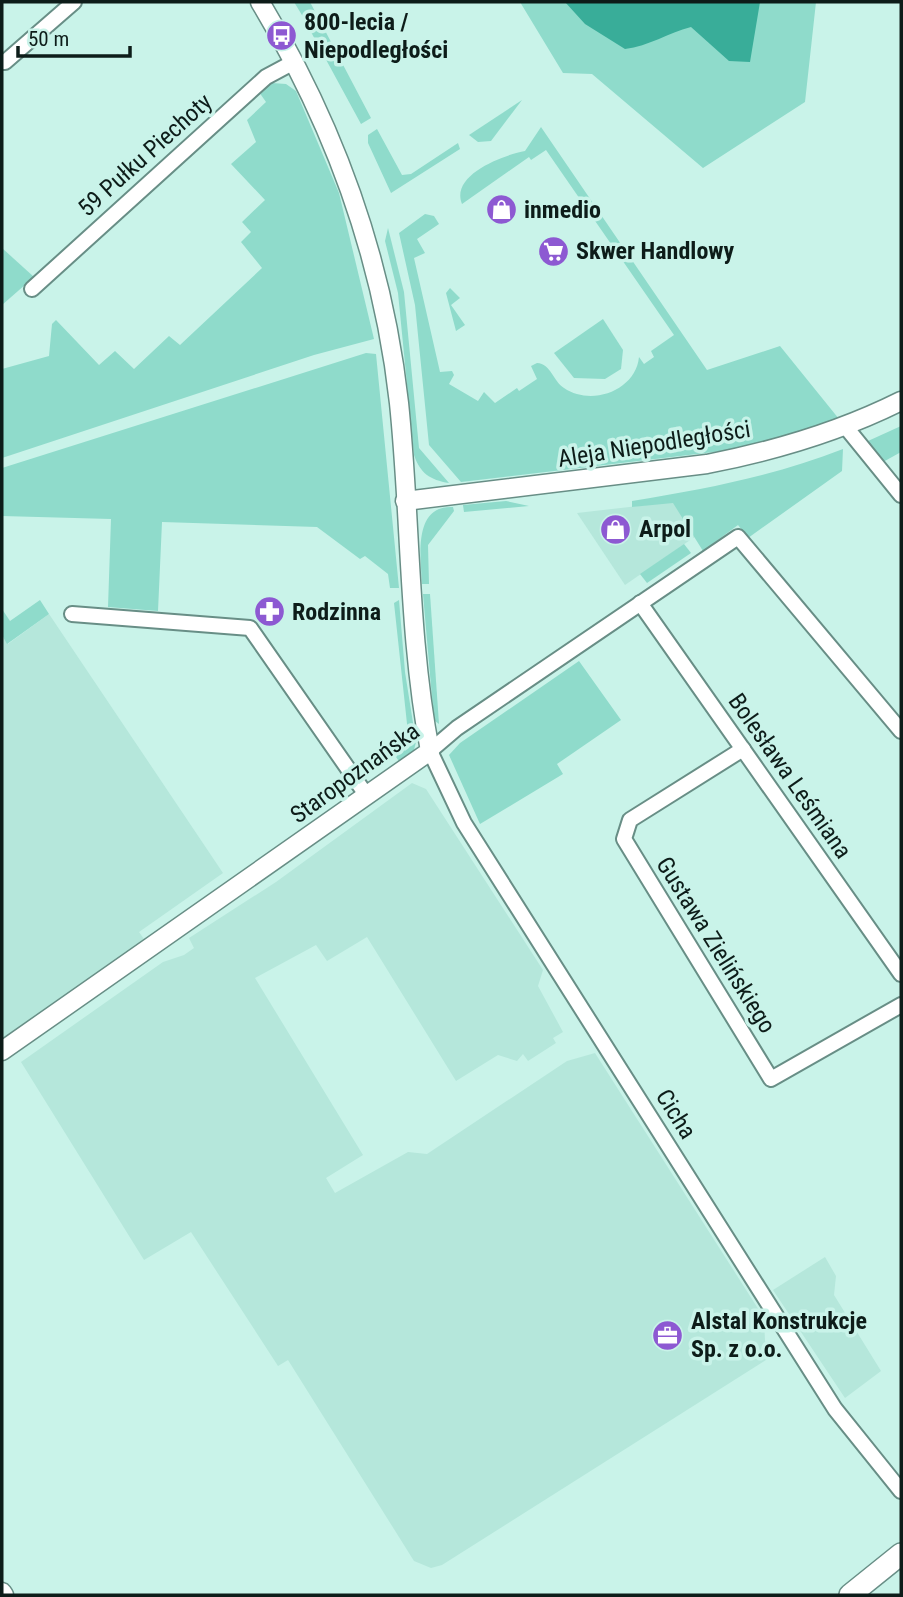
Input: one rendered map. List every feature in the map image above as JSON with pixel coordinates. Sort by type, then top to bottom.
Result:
[{"type":"main road","points":[[850,1595],[901,1554]]},
{"type":"street","points":[[2,62],[74,2]]},
{"type":"street","points":[[260,2],[294,62],[349,181],[377,279],[396,379],[418,679],[430,751]]},
{"type":"street","name":"59 Pułku Piechoty","points":[[32,289],[266,76],[294,62]]},
{"type":"street","name":"Aleja Niepodległości","points":[[405,502],[707,464],[775,449],[845,426],[901,401]]},
{"type":"street","points":[[845,426],[901,495]]},
{"type":"street","name":"Staropoznańska","points":[[2,1051],[367,796],[457,728],[738,537],[901,731]]},
{"type":"street","name":"Bolesława Leśmiana","points":[[640,603],[901,975]]},
{"type":"street","points":[[72,614],[250,628],[367,796]]},
{"type":"street","name":"Gustawa Zielińskiego","points":[[743,749],[630,820],[624,839],[771,1079],[901,1004]]},
{"type":"street","name":"Cicha","points":[[430,751],[464,823],[835,1409],[901,1491]]},
{"type":"shaded area","points":[[294,2],[310,2],[371,118],[361,124],[311,32],[316,29],[309,18],[305,20]]},
{"type":"shaded area","points":[[520,2],[816,2],[805,102],[703,168],[592,74],[563,73]]},
{"type":"shaded area","points":[[565,2],[760,2],[750,62],[729,61],[691,27],[625,49],[585,24]]},
{"type":"shaded area","points":[[272,83],[286,84],[296,91],[339,193],[374,339],[314,355],[2,458],[2,369],[49,356],[52,324],[56,320],[99,365],[115,351],[134,369],[169,336],[180,345],[262,268],[241,242],[251,232],[242,222],[265,200],[231,164],[256,142],[247,120],[266,102],[259,92]]},
{"type":"shaded area","points":[[522,100],[491,141],[478,142],[469,135]]},
{"type":"shaded area","points":[[541,127],[707,370],[780,346],[839,419],[765,446],[461,482],[429,445],[415,305],[399,233],[425,214],[434,216],[439,224],[417,239],[425,253],[414,258],[440,372],[452,371],[454,375],[449,384],[478,401],[484,392],[495,403],[517,388],[519,391],[537,379],[531,366],[537,363],[546,366],[560,385],[575,393],[587,396],[611,392],[630,378],[639,357],[644,364],[654,357],[651,351],[674,335],[546,150],[531,160],[529,157],[462,204],[460,194],[471,176],[492,162],[525,151]]},
{"type":"shaded area","points":[[377,129],[402,175],[411,174],[458,143],[460,149],[391,193],[368,143],[368,135]]},
{"type":"shaded area","points":[[388,228],[404,292],[419,448],[449,483],[427,475],[419,467],[414,455],[398,293],[385,241]]},
{"type":"shaded area","points":[[2,248],[34,277],[2,305]]},
{"type":"shaded area","points":[[450,288],[460,298],[451,305],[465,325],[456,331],[446,293]]},
{"type":"shaded area","points":[[603,319],[623,350],[621,369],[605,379],[574,378],[554,353]]},
{"type":"shaded area","points":[[366,353],[376,354],[399,588],[390,588],[388,574],[365,556],[360,559],[317,527],[162,522],[158,611],[108,607],[111,519],[2,516],[2,468]]},
{"type":"shaded area","points":[[901,426],[901,452],[883,462],[868,441]]},
{"type":"shaded area","points":[[843,449],[842,471],[748,538],[738,525],[703,551],[673,503],[632,507],[632,501],[739,481]]},
{"type":"shaded area","points":[[506,501],[529,506],[464,512],[463,505]]},
{"type":"shaded area","points":[[673,502],[696,536],[625,585],[577,513]]},
{"type":"shaded area","points":[[453,507],[454,511],[428,545],[429,584],[422,584],[421,548],[425,524],[431,515],[440,509]]},
{"type":"shaded area","points":[[684,544],[691,553],[647,583],[640,574]]},
{"type":"shaded area","points":[[423,594],[430,594],[439,724],[435,721],[433,709]]},
{"type":"shaded area","points":[[40,600],[49,614],[7,644],[2,635],[2,609],[10,621]]},
{"type":"shaded area","points":[[399,600],[405,672],[416,742],[414,750],[401,764],[396,757],[408,733],[394,603]]},
{"type":"shaded area","points":[[49,614],[223,873],[139,932],[146,942],[2,1038],[2,635],[8,644]]},
{"type":"shaded area","points":[[579,661],[621,720],[557,764],[563,774],[480,824],[449,755],[460,743]]},
{"type":"shaded area","points":[[412,783],[426,789],[543,970],[538,986],[563,1032],[553,1038],[556,1043],[528,1061],[523,1054],[517,1061],[498,1055],[456,1081],[367,937],[327,961],[316,945],[255,978],[363,1155],[326,1178],[335,1193],[408,1152],[427,1154],[567,1061],[595,1053],[764,1318],[765,1341],[774,1355],[442,1565],[431,1568],[414,1561],[288,1360],[278,1366],[191,1232],[144,1260],[21,1062],[163,962],[184,955],[194,948],[189,938],[276,882]]},
{"type":"shaded area","points":[[825,1257],[836,1276],[834,1295],[881,1371],[845,1398],[773,1290]]},
{"type":"place","name":"800-lecia / Niepodległości","points":[[281,36]]},
{"type":"place","name":"inmedio","points":[[501,210]]},
{"type":"place","name":"Skwer Handlowy","points":[[553,251]]},
{"type":"place","name":"Arpol","points":[[616,529]]},
{"type":"place","name":"Rodzinna","points":[[269,612]]},
{"type":"place","name":"Alstal Konstrukcje Sp. z o.o.","points":[[668,1335]]}]
